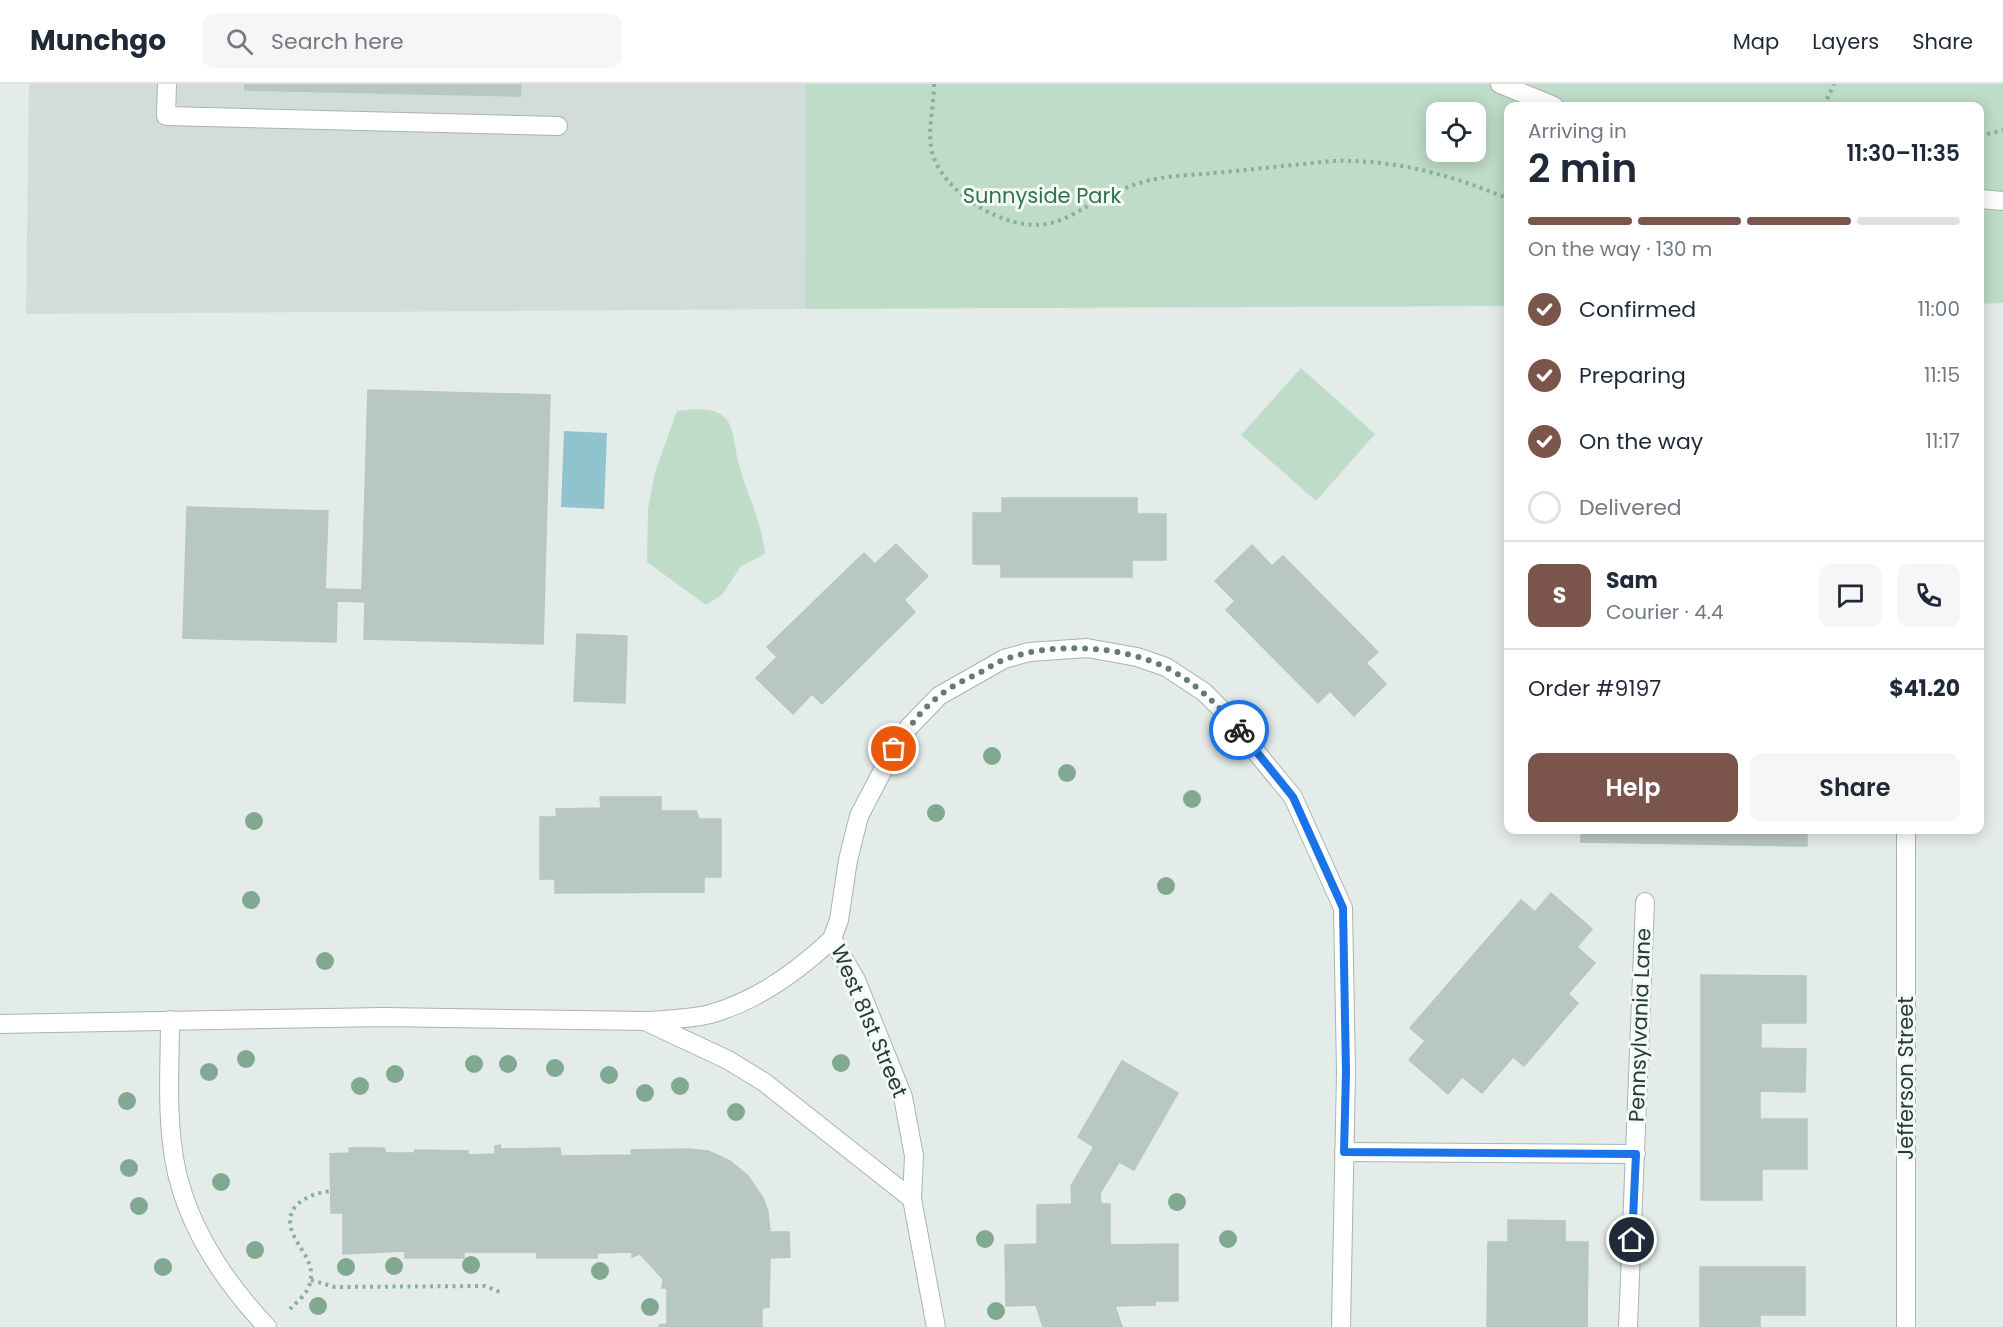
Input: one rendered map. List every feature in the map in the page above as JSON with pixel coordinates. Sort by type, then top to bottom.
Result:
[{"type":"street","points":[[167,84],[166,116],[558,126]]},
{"type":"street","points":[[1500,84],[1544,102]]},
{"type":"street","points":[[1984,199],[2003,201]]},
{"type":"street","name":"West 81st Street","points":[[936,1327],[912,1199],[914,1156],[903,1097],[856,980],[832,939],[839,920],[848,860],[859,816],[894,749],[909,727],[939,696],[1004,659],[1029,652],[1087,648],[1137,657],[1166,667],[1204,692],[1220,708],[1293,797],[1343,908],[1346,1072],[1341,1327]]},
{"type":"street","name":"Jefferson Street","points":[[1906,834],[1906,1327]]},
{"type":"street","name":"Pennsylvania Lane","points":[[1628,1327],[1644,902]]},
{"type":"street","points":[[0,1024],[384,1017],[646,1021],[700,1016],[740,1004],[774,986],[808,962],[832,939]]},
{"type":"street","points":[[170,1020],[170,1123],[172,1146],[185,1203],[195,1225],[226,1277],[267,1327]]},
{"type":"street","points":[[646,1021],[728,1060],[764,1082],[912,1199]]},
{"type":"street","points":[[1344,1152],[1636,1154]]},
{"type":"path","points":[[934,84],[930,130],[932,150],[939,170],[952,186],[968,199],[987,211],[1015,223],[1051,224],[1109,195],[1152,179],[1332,161],[1357,160],[1438,173],[1480,186],[1504,197]]},
{"type":"path","points":[[1826,102],[1834,84]]},
{"type":"path","points":[[1984,135],[2003,130]]},
{"type":"path","points":[[287,1311],[307,1291],[311,1280],[308,1257],[293,1234],[291,1217],[293,1210],[301,1200],[313,1194],[330,1191]]},
{"type":"path","points":[[311,1280],[335,1287],[485,1287],[500,1292]]},
{"type":"shaded area","points":[[29,84],[806,84],[805,309],[26,314]]},
{"type":"green space","name":"Sunnyside Park","points":[[806,84],[2003,84],[2003,303],[1984,304],[1984,102],[1504,102],[1504,306],[805,309]]},
{"type":"green space","points":[[1301,368],[1375,434],[1316,501],[1241,435]]},
{"type":"green space","points":[[698,409],[718,413],[730,425],[740,469],[760,529],[765,554],[741,566],[722,595],[706,605],[647,562],[648,509],[655,472],[677,411]]},
{"type":"water","points":[[564,431],[607,433],[604,509],[561,507]]},
{"type":"building","points":[[245,84],[521,84],[520,96],[245,90]]},
{"type":"building","points":[[368,390],[550,395],[543,644],[364,639],[365,602],[337,601],[336,642],[183,638],[187,507],[328,511],[325,589],[362,590]]},
{"type":"building","points":[[1002,498],[1137,498],[1137,514],[1166,514],[1166,560],[1132,560],[1132,577],[1001,577],[1001,564],[973,564],[973,513],[1002,513]]},
{"type":"building","points":[[896,544],[928,576],[904,600],[915,612],[822,704],[812,694],[793,714],[756,678],[777,657],[767,647],[864,553],[875,564]]},
{"type":"building","points":[[1252,545],[1272,566],[1283,556],[1378,652],[1366,663],[1386,684],[1354,716],[1330,691],[1318,703],[1226,610],[1235,601],[1215,581]]},
{"type":"building","points":[[577,634],[627,636],[625,703],[574,701]]},
{"type":"building","points":[[600,797],[661,797],[661,811],[696,811],[699,819],[721,819],[721,877],[704,877],[704,892],[555,893],[555,879],[540,879],[540,817],[557,817],[556,809],[601,808]]},
{"type":"building","points":[[1581,834],[1807,834],[1807,846],[1581,842]]},
{"type":"building","points":[[1551,893],[1592,929],[1577,947],[1595,963],[1568,994],[1578,1003],[1524,1066],[1513,1057],[1482,1093],[1462,1077],[1448,1094],[1409,1060],[1425,1041],[1410,1028],[1521,900],[1535,912]]},
{"type":"building","points":[[1701,975],[1806,976],[1806,1023],[1761,1023],[1761,1048],[1806,1049],[1805,1092],[1760,1091],[1760,1119],[1807,1119],[1807,1169],[1762,1169],[1762,1200],[1701,1200]]},
{"type":"building","points":[[1122,1061],[1178,1093],[1134,1170],[1119,1162],[1100,1193],[1101,1204],[1110,1204],[1110,1245],[1178,1244],[1178,1301],[1155,1301],[1155,1305],[1115,1306],[1122,1327],[1043,1327],[1036,1305],[1006,1306],[1005,1245],[1037,1244],[1037,1205],[1072,1204],[1071,1186],[1094,1147],[1078,1137]]},
{"type":"building","points":[[500,1145],[501,1149],[560,1148],[561,1156],[632,1155],[631,1150],[688,1149],[708,1151],[730,1161],[748,1176],[763,1198],[768,1212],[770,1232],[789,1232],[790,1257],[770,1258],[769,1307],[762,1308],[762,1327],[659,1327],[659,1325],[667,1324],[667,1288],[662,1288],[663,1279],[640,1254],[632,1257],[632,1252],[597,1253],[597,1258],[537,1258],[537,1252],[464,1252],[464,1258],[405,1258],[405,1251],[343,1254],[343,1213],[331,1213],[330,1154],[350,1153],[349,1148],[384,1148],[386,1153],[414,1153],[415,1150],[468,1151],[468,1155],[495,1154],[495,1146]]},
{"type":"building","points":[[1508,1220],[1565,1221],[1565,1242],[1588,1242],[1587,1327],[1487,1327],[1488,1242],[1508,1242]]},
{"type":"building","points":[[1700,1267],[1805,1267],[1805,1315],[1760,1315],[1760,1327],[1700,1327]]},
{"type":"way so far","points":[[894,749],[920,714],[939,696],[962,681],[1004,659],[1029,652],[1058,649],[1087,648],[1109,651],[1166,667],[1204,692],[1239,730]]},
{"type":"route","points":[[1239,730],[1293,797],[1343,908],[1346,1072],[1344,1152],[1636,1154],[1632,1240]]}]
